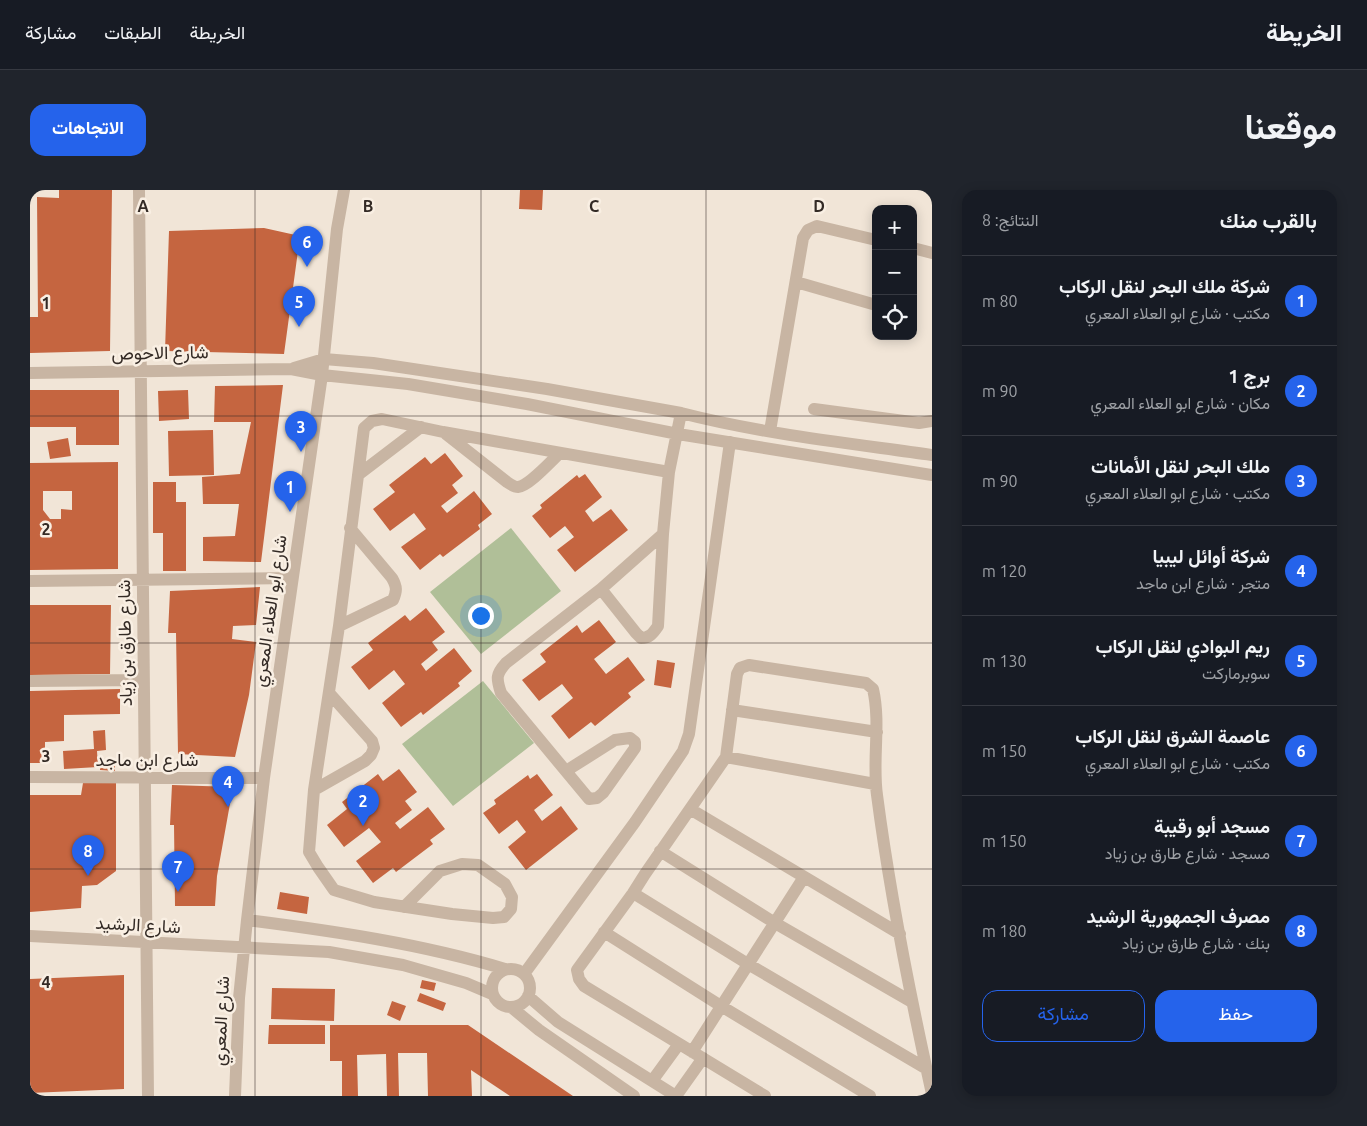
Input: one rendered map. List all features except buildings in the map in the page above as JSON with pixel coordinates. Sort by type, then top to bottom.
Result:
[{"type":"street","name":"شارع طارق بن زياد","points":[[139,190],[148,1096]]},
{"type":"street","name":"شارع ابو العلاء المعري","points":[[244,949],[264,778],[322,375],[336,229],[344,190]]},
{"type":"street","points":[[770,431],[804,238],[808,230],[817,226],[872,239]]},
{"type":"street","points":[[917,249],[932,253]]},
{"type":"street","points":[[796,282],[872,304]]},
{"type":"street","points":[[291,369],[324,359],[373,363],[547,389],[770,431],[932,455]]},
{"type":"street","name":"شارع الاحوص","points":[[30,373],[291,369]]},
{"type":"street","points":[[291,369],[322,375],[408,384],[527,404],[678,434],[932,475]]},
{"type":"street","points":[[814,409],[919,423],[932,421]]},
{"type":"street","points":[[601,589],[636,633],[642,638],[647,638],[653,634],[658,626],[663,534],[669,472],[681,413]]},
{"type":"street","points":[[404,906],[440,871],[462,864],[478,865],[505,884],[512,897],[511,909],[504,917],[493,918],[374,902],[334,890],[309,852],[314,790],[330,694],[364,428],[372,421],[382,419],[443,432],[669,472]]},
{"type":"street","points":[[358,476],[421,427]]},
{"type":"street","points":[[443,432],[513,486],[519,487],[528,482],[560,452]]},
{"type":"street","points":[[524,974],[635,822],[683,751],[689,734],[730,442]]},
{"type":"street","points":[[339,626],[393,600],[396,593],[396,586],[392,578],[350,528]]},
{"type":"street","points":[[566,771],[615,740],[630,738],[635,742],[636,748],[603,793],[597,798],[589,799],[501,692],[497,682],[498,671],[506,662],[601,589],[663,534]]},
{"type":"street","points":[[30,581],[292,578]]},
{"type":"street","points":[[765,1096],[584,986],[579,979],[577,970],[633,893],[726,757],[737,674],[740,668],[749,665],[866,683],[872,689],[875,698],[877,732],[875,784],[912,1002],[932,1094]]},
{"type":"street","points":[[30,681],[143,680]]},
{"type":"street","points":[[314,790],[364,761],[371,755],[374,748],[372,741],[330,694]]},
{"type":"street","points":[[732,710],[877,732]]},
{"type":"street","points":[[726,757],[875,784]]},
{"type":"street","name":"شارع ابن ماجد","points":[[30,777],[264,778]]},
{"type":"street","points":[[690,809],[900,934]]},
{"type":"street","points":[[660,851],[775,923],[912,1002]]},
{"type":"street","points":[[528,996],[558,1022],[676,1096],[721,1006],[804,877]]},
{"type":"street","points":[[633,893],[748,964],[927,1069]]},
{"type":"street","points":[[247,920],[374,938],[464,957],[505,969],[515,969],[524,974],[530,982],[528,996],[517,1007],[507,1007],[498,1002],[492,994],[492,984],[497,975],[505,969]]},
{"type":"street","points":[[604,932],[721,1006],[870,1096]]},
{"type":"street","name":"شارع الرشيد","points":[[30,936],[244,949],[329,952],[403,965],[492,994]]},
{"type":"street","name":"شارع المعري","points":[[235,1096],[239,998],[244,949]]},
{"type":"street","points":[[511,1007],[539,1030],[634,1096]]},
{"type":"street","points":[[652,1081],[679,1044]]},
{"type":"green space","points":[[511,528],[561,591],[481,654],[430,592]]},
{"type":"green space","points":[[483,681],[534,743],[453,806],[402,744]]},
{"type":"place","name":"عاصمة الشرق لنقل الركاب","points":[[307,267]]},
{"type":"place","name":"ريم البوادي لنقل الركاب","points":[[299,327]]},
{"type":"place","name":"ملك البحر لنقل الأمانات","points":[[301,452]]},
{"type":"place","name":"شركة ملك البحر لنقل الركاب","points":[[290,512]]},
{"type":"place","name":"شركة أوائل ليبيا","points":[[228,807]]},
{"type":"place","name":"برج 1","points":[[363,826]]},
{"type":"place","name":"مصرف الجمهورية الرشيد","points":[[88,876]]},
{"type":"place","name":"مسجد أبو رقيبة","points":[[178,892]]}]
